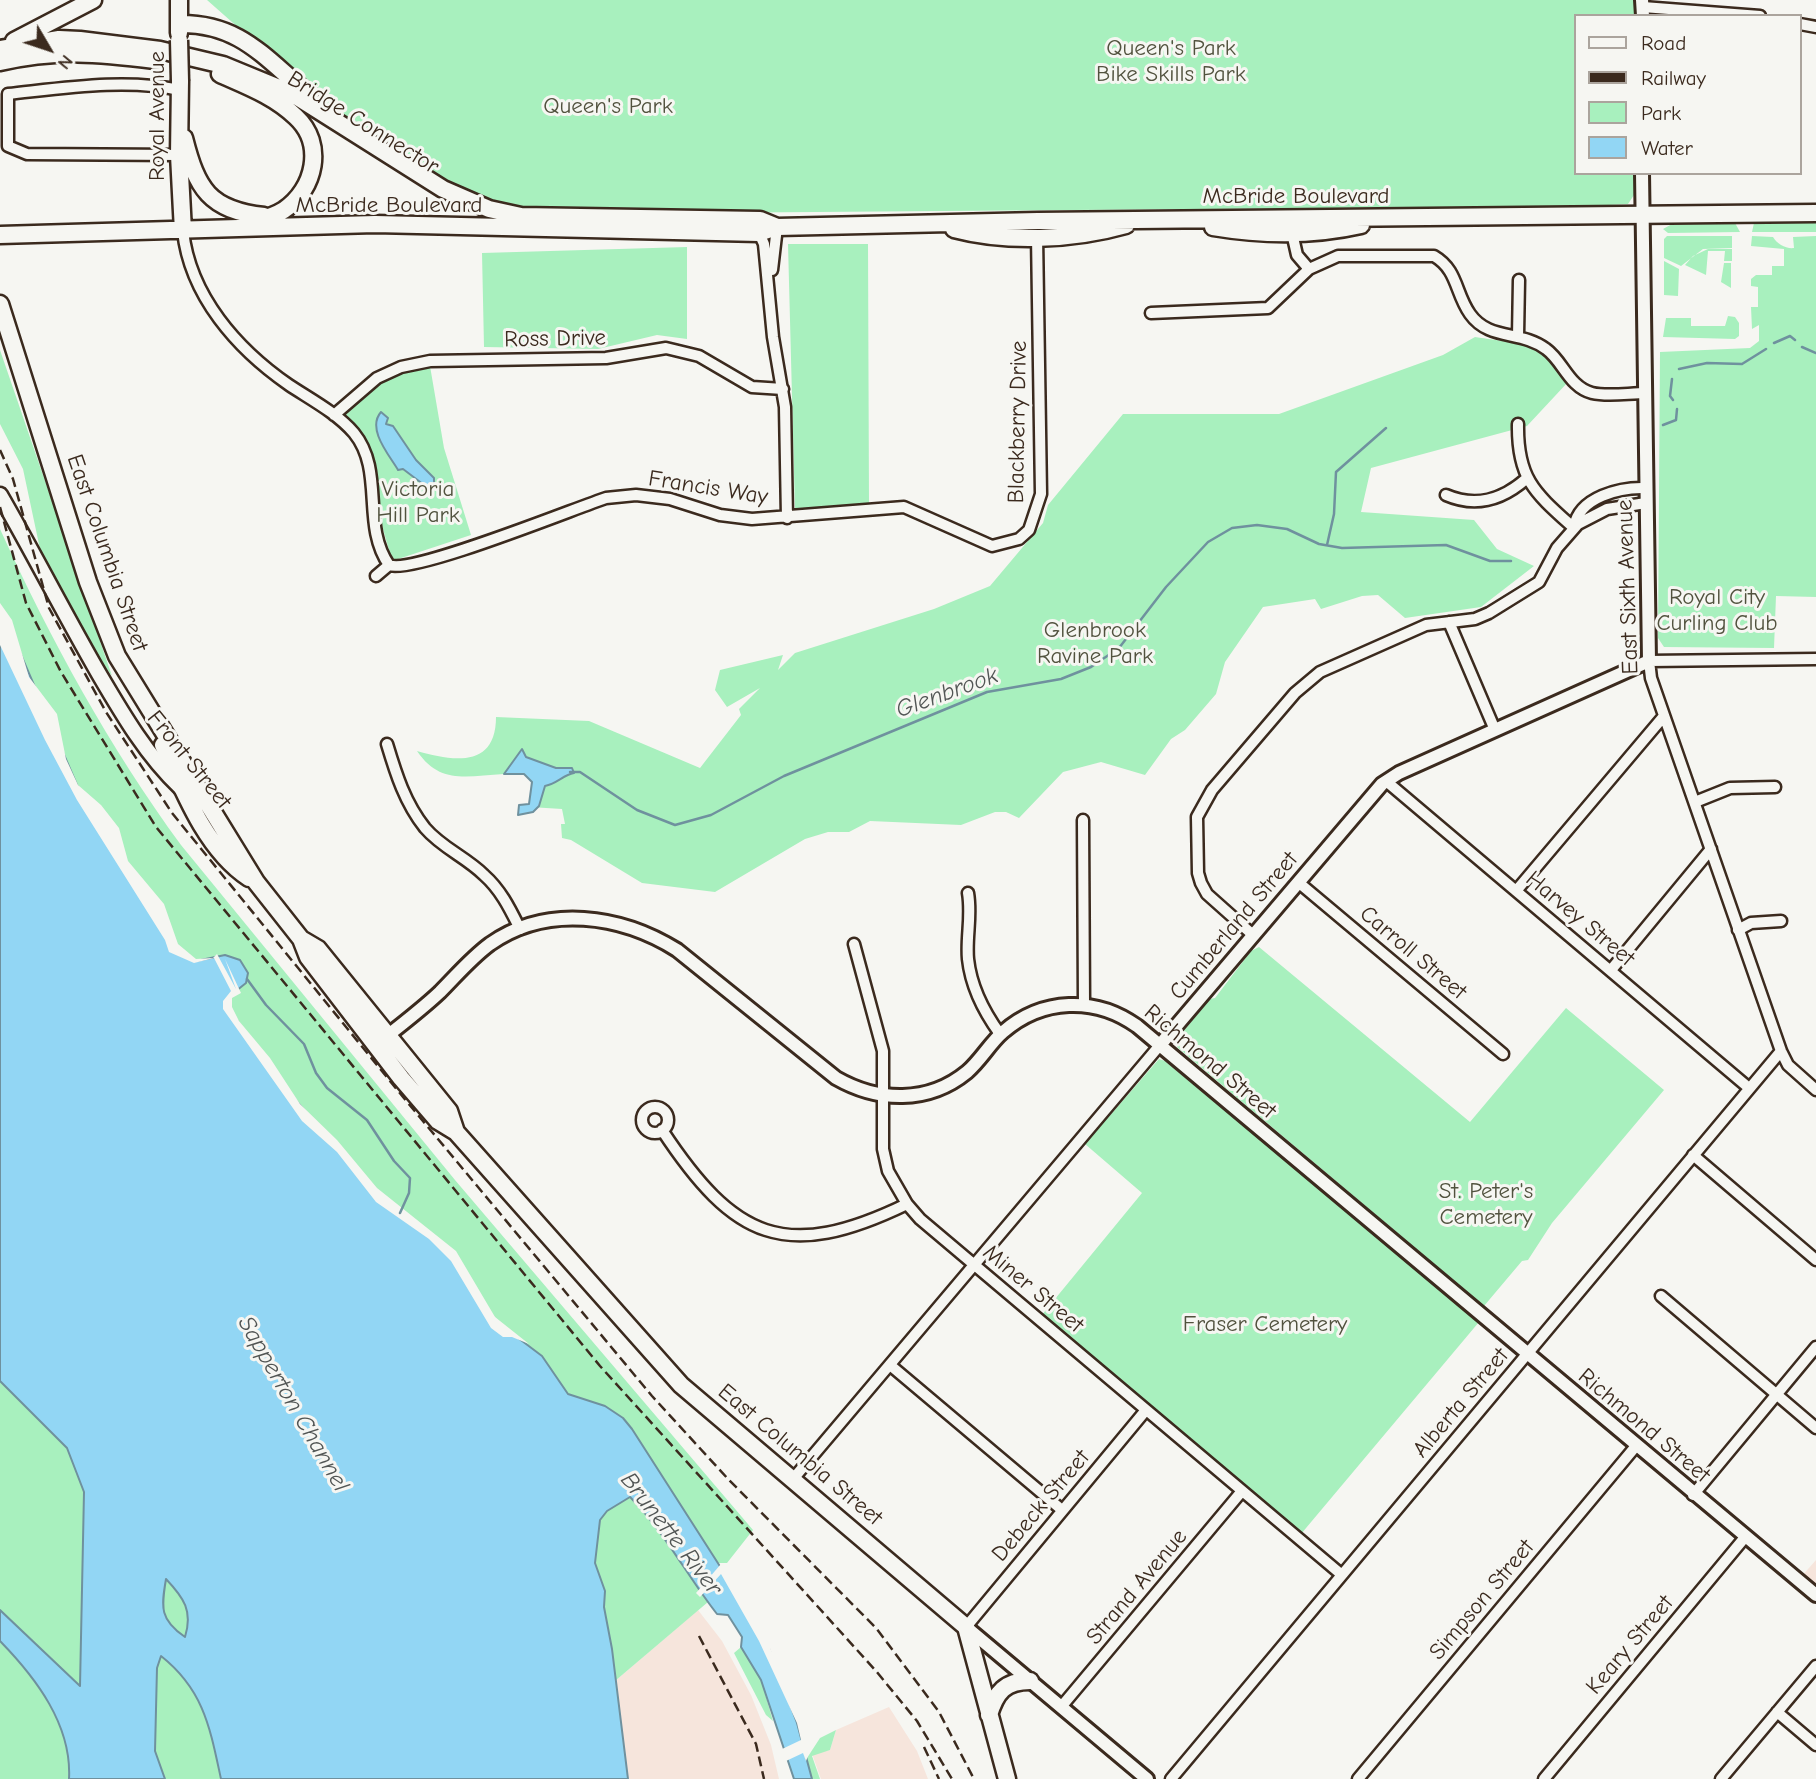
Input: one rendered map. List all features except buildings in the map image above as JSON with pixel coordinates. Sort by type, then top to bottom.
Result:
[{"type":"main road","points":[[0,49],[93,0]]},
{"type":"main road","name":"Royal Avenue","points":[[179,0],[179,155],[183,231]]},
{"type":"main road","points":[[179,32],[197,23],[237,34],[355,132]]},
{"type":"main road","name":"Bridge Connector","points":[[0,49],[58,39],[160,50],[223,65],[268,81],[355,132],[443,189],[489,209],[521,216]]},
{"type":"main road","name":"Bridge Connector","points":[[0,62],[33,54],[72,51],[159,61],[261,86],[290,101],[456,207],[492,220],[532,229]]},
{"type":"main road","points":[[220,75],[277,102],[302,123],[311,138],[314,162],[306,187],[290,205],[269,217],[226,230]]},
{"type":"main road","points":[[181,121],[195,173],[208,195],[230,210],[269,217]]},
{"type":"main road","name":"McBride Boulevard","points":[[0,235],[376,224],[758,233],[777,227],[1172,219],[1816,213]]},
{"type":"main road","name":"McBride Boulevard","points":[[521,216],[760,220],[777,227]]},
{"type":"main road","points":[[1172,219],[1239,231],[1292,233],[1343,229],[1397,218]]},
{"type":"main road","points":[[938,225],[982,236],[1037,236],[1104,231],[1145,220]]},
{"type":"main road","name":"East Columbia Street","points":[[0,304],[88,582],[113,649],[144,705],[167,736],[256,882],[301,939],[308,957],[382,1040],[438,1121],[456,1132],[659,1363],[966,1626]]},
{"type":"main road","name":"Front Street","points":[[0,495],[58,606],[158,766],[200,806],[228,848],[247,866]]},
{"type":"main road","points":[[144,705],[200,820]]},
{"type":"main road","points":[[158,766],[239,871],[256,882]]},
{"type":"main road","points":[[947,1610],[982,1695],[1007,1779]]},
{"type":"main road","points":[[966,1626],[981,1676],[982,1695]]},
{"type":"main road","points":[[989,1715],[994,1699],[1005,1686],[1030,1681]]},
{"type":"street","points":[[1642,8],[1730,14]]},
{"type":"street","points":[[179,155],[27,154],[12,149],[8,146],[8,94],[79,86],[180,85]]},
{"type":"street","name":"East Sixth Avenue","points":[[1642,175],[1651,678],[1781,1051],[1788,1065],[1816,1090]]},
{"type":"street","points":[[770,285],[777,227]]},
{"type":"street","points":[[183,231],[186,257],[192,274],[215,313],[237,340],[264,367],[334,415],[353,432],[367,454],[372,475],[372,513],[383,555],[389,565],[376,576]]},
{"type":"street","points":[[758,233],[764,244],[773,337],[783,389],[787,519]]},
{"type":"street","points":[[1292,233],[1297,255],[1309,269]]},
{"type":"street","name":"Blackberry Drive","points":[[882,507],[916,511],[992,546],[1019,540],[1029,530],[1041,494],[1037,236]]},
{"type":"street","points":[[1151,313],[1268,308],[1309,269],[1338,256],[1434,256],[1455,275],[1466,307],[1480,325],[1493,333],[1518,336],[1545,347],[1571,380],[1591,393],[1646,393]]},
{"type":"street","points":[[1518,336],[1519,279]]},
{"type":"street","name":"Ross Drive","points":[[334,415],[377,378],[401,367],[430,361],[606,358],[666,348],[706,359],[752,387],[783,389]]},
{"type":"street","points":[[1518,424],[1518,455],[1526,479],[1574,528]]},
{"type":"street","points":[[1446,495],[1463,503],[1489,500],[1507,494],[1526,479]]},
{"type":"street","points":[[1253,935],[1207,894],[1202,883],[1196,830],[1203,803],[1308,680],[1426,625],[1482,617],[1534,586],[1543,577],[1552,556],[1574,528],[1579,514],[1602,496],[1625,488],[1646,488]]},
{"type":"street","name":"Francis Way","points":[[389,565],[397,568],[436,557],[606,498],[636,495],[670,499],[720,514],[752,519],[787,519],[882,507]]},
{"type":"street","points":[[1574,528],[1607,509],[1646,503]]},
{"type":"street","points":[[1449,622],[1495,730]]},
{"type":"street","name":"Cumberland Street","points":[[793,1479],[1386,781],[1649,661],[1816,659]]},
{"type":"street","points":[[1516,891],[1664,716]]},
{"type":"street","points":[[387,744],[409,805],[424,827],[452,852],[483,873],[498,890],[520,929]]},
{"type":"street","name":"Harvey Street","points":[[1386,781],[1749,1087]]},
{"type":"street","points":[[1695,802],[1730,788],[1775,787]]},
{"type":"street","points":[[1083,820],[1084,1004]]},
{"type":"street","points":[[1611,970],[1711,849]]},
{"type":"street","name":"Carroll Street","points":[[1298,882],[1503,1054]]},
{"type":"street","points":[[968,893],[968,958],[974,989],[1000,1034]]},
{"type":"street","name":"Richmond Street","points":[[382,1040],[492,943],[520,929],[548,921],[586,918],[627,925],[654,936],[707,974],[836,1078],[853,1088],[883,1095],[905,1097],[932,1093],[957,1080],[1000,1034],[1018,1020],[1041,1009],[1084,1004],[1111,1011],[1126,1018],[1160,1045],[1693,1495],[1816,1595]]},
{"type":"street","points":[[1738,930],[1751,923],[1781,921]]},
{"type":"street","name":"Miner Street","points":[[854,944],[883,1051],[883,1149],[888,1171],[907,1204],[919,1219],[1342,1575]]},
{"type":"street","name":"Alberta Street","points":[[1171,1779],[1781,1051]]},
{"type":"street","points":[[662,1130],[711,1197],[737,1217],[762,1229],[797,1234],[835,1232],[865,1224],[907,1204]]},
{"type":"street","points":[[1693,1155],[1816,1260]]},
{"type":"street","points":[[1661,1296],[1816,1428]]},
{"type":"street","points":[[1693,1495],[1816,1347]]},
{"type":"street","points":[[890,1365],[1062,1510]]},
{"type":"street","name":"Debeck Street","points":[[966,1626],[1146,1410]]},
{"type":"street","name":"Simpson Street","points":[[1358,1779],[1636,1446]]},
{"type":"street","name":"Strand Avenue","points":[[1061,1707],[1242,1491]]},
{"type":"street","name":"Keary Street","points":[[1544,1779],[1746,1536]]},
{"type":"street","name":"East Columbia Street","points":[[966,1626],[1147,1779]]},
{"type":"street","points":[[1721,1779],[1816,1666]]},
{"type":"street","points":[[1777,1712],[1816,1745]]},
{"type":"shaded area","points":[[1816,1560],[1816,1590],[1801,1577]]},
{"type":"shaded area","points":[[698,1610],[722,1641],[751,1695],[771,1745],[779,1779],[628,1779],[615,1681]]},
{"type":"shaded area","points":[[889,1707],[917,1751],[928,1779],[821,1779],[812,1754],[830,1750],[836,1730]]},
{"type":"green space","name":"Queen's Park","points":[[207,0],[1635,0],[1635,14],[1574,14],[1574,175],[1634,175],[1634,195],[1628,204],[558,214],[512,209],[471,197],[441,181],[326,105]]},
{"type":"green space","points":[[1816,222],[1816,232],[1752,232],[1754,223]]},
{"type":"green space","points":[[1735,223],[1740,232],[1668,233],[1663,229],[1672,224]]},
{"type":"green space","points":[[1667,236],[1732,236],[1732,248],[1703,249],[1681,266],[1664,258],[1664,239]]},
{"type":"green space","name":"Royal City Curling Club","points":[[1752,236],[1773,237],[1782,246],[1794,248],[1793,237],[1816,236],[1816,597],[1776,596],[1774,648],[1664,647],[1658,638],[1660,352],[1750,348],[1759,341],[1759,325],[1752,329],[1751,307],[1758,307],[1758,287],[1751,286],[1751,279],[1756,275],[1772,275],[1772,266],[1784,266],[1784,249],[1751,246]]},
{"type":"green space","points":[[788,244],[868,244],[869,505],[795,511]]},
{"type":"green space","points":[[687,247],[687,339],[657,335],[598,349],[484,347],[482,253]]},
{"type":"green space","points":[[1708,249],[1732,249],[1732,261],[1724,261],[1725,251],[1708,251],[1706,275],[1685,265],[1693,256]]},
{"type":"green space","points":[[1664,261],[1679,269],[1678,296],[1664,295]]},
{"type":"green space","points":[[1724,263],[1731,263],[1731,288],[1721,282]]},
{"type":"green space","points":[[1728,316],[1735,317],[1739,323],[1739,336],[1735,339],[1663,337],[1666,318],[1691,318],[1691,326],[1725,326]]},
{"type":"green space","name":"Glenbrook Ravine Park","points":[[1475,337],[1506,341],[1537,351],[1568,382],[1527,426],[1371,468],[1361,512],[1474,520],[1497,549],[1534,566],[1481,607],[1405,618],[1378,595],[1362,596],[1321,609],[1315,599],[1263,607],[1225,662],[1216,694],[1185,730],[1171,739],[1145,775],[1101,762],[1063,772],[1019,818],[1006,812],[995,812],[961,825],[870,821],[849,832],[828,832],[805,839],[715,892],[642,883],[571,840],[562,838],[561,824],[565,824],[562,809],[530,807],[532,767],[509,770],[504,774],[455,776],[435,769],[417,751],[457,758],[480,753],[489,746],[496,717],[589,721],[700,768],[741,715],[739,709],[760,688],[727,707],[715,690],[720,670],[783,655],[778,670],[795,653],[934,609],[990,586],[1043,523],[1048,505],[1123,414],[1279,414],[1443,355]]},
{"type":"green space","points":[[0,350],[112,676],[94,652],[40,549],[23,469],[0,424]]},
{"type":"green space","name":"Victoria Hill Park","points":[[430,366],[444,448],[471,535],[392,561],[380,517],[370,455],[362,436],[345,414],[372,388],[394,376]]},
{"type":"green space","points":[[0,529],[39,611],[83,692],[130,770],[181,845],[455,1180],[753,1530],[727,1563],[716,1563],[724,1580],[625,1460],[400,1213],[310,1120],[229,1009],[225,959],[196,961],[173,943],[120,852],[136,875],[77,785],[0,606]]},
{"type":"green space","name":"St. Peter's Cemetery","points":[[1259,947],[1470,1122],[1566,1008],[1664,1090],[1552,1223],[1528,1260],[1522,1261],[1484,1306],[1177,1047],[1177,1039],[1210,999],[1215,998],[1251,951]]},
{"type":"green space","name":"Fraser Cemetery","points":[[1159,1059],[1165,1061],[1479,1322],[1301,1534],[1041,1316],[1142,1193],[1085,1144]]},
{"type":"green space","points":[[0,1336],[46,1384],[95,1513],[82,1701],[0,1614]]},
{"type":"green space","points":[[592,1457],[646,1513],[708,1602],[615,1681],[604,1607],[605,1591],[595,1564]]},
{"type":"green space","points":[[186,1564],[239,1779],[149,1779],[159,1565]]},
{"type":"green space","points":[[0,1632],[76,1723],[82,1779],[0,1779]]},
{"type":"green space","points":[[741,1647],[761,1680],[773,1721],[766,1715],[734,1653]]},
{"type":"green space","points":[[836,1730],[830,1750],[812,1756],[820,1779],[812,1779],[807,1758],[820,1738]]},
{"type":"water","points":[[381,412],[388,418],[386,424],[393,426],[416,460],[434,478],[434,486],[428,488],[403,469],[398,470],[378,434],[376,426]]},
{"type":"water","points":[[0,606],[77,785],[173,943],[196,961],[225,955],[240,960],[248,973],[246,983],[231,995],[229,1009],[286,1089],[374,1191],[441,1242],[493,1319],[542,1356],[568,1394],[605,1406],[623,1418],[632,1429],[764,1635],[797,1723],[812,1779],[794,1779],[761,1680],[741,1647],[742,1637],[728,1615],[717,1614],[665,1539],[630,1497],[607,1511],[600,1520],[595,1563],[605,1591],[604,1607],[612,1649],[628,1779],[221,1779],[209,1727],[196,1696],[187,1682],[161,1656],[157,1668],[155,1751],[165,1779],[69,1779],[65,1740],[58,1721],[38,1687],[0,1641],[0,1610],[80,1686],[84,1492],[67,1448],[0,1381]],"holes":[[[166,1579],[182,1599],[187,1612],[185,1637],[171,1625],[164,1612]]]},
{"type":"water","points":[[522,749],[526,757],[556,768],[572,768],[574,773],[545,786],[539,806],[533,812],[518,815],[519,805],[529,804],[532,782],[524,774],[504,774]]},
{"type":"pier","points":[[0,603],[12,620],[29,677],[57,714],[66,759],[78,785],[101,805],[119,828],[128,861],[164,904],[178,944],[196,959],[213,958],[217,954],[236,989],[225,959],[241,993],[232,998],[232,1007],[239,1021],[270,1058],[300,1104],[337,1140],[377,1188],[456,1251],[495,1317],[529,1344],[512,1337],[503,1337],[491,1328],[451,1261],[429,1239],[376,1202],[337,1152],[302,1121],[223,1009],[223,1001],[231,991],[214,958],[194,963],[169,952],[165,940],[77,800],[45,740],[0,645]]},
{"type":"pier","points":[[721,1564],[767,1633],[771,1650],[789,1682],[808,1756],[806,1761],[803,1753],[786,1761],[780,1750],[801,1740],[797,1723],[759,1641],[721,1574],[700,1597],[696,1593]]},
{"type":"waterway","name":"Glenbrook","points":[[1774,343],[1790,336],[1795,340]]},
{"type":"waterway","name":"Glenbrook","points":[[1802,347],[1816,353]]},
{"type":"waterway","name":"Glenbrook","points":[[1679,369],[1707,363],[1742,364],[1766,349]]},
{"type":"waterway","name":"Glenbrook","points":[[1672,379],[1670,396],[1673,400]]},
{"type":"waterway","name":"Glenbrook","points":[[1663,425],[1676,420],[1677,409]]},
{"type":"waterway","points":[[1327,545],[1334,514],[1336,472],[1386,428]]},
{"type":"waterway","name":"Glenbrook","points":[[570,772],[580,772],[637,810],[675,825],[711,815],[784,776],[987,692],[1061,679],[1091,667],[1119,648],[1166,587],[1208,542],[1232,528],[1257,525],[1287,529],[1319,544],[1342,548],[1446,545],[1490,561],[1511,561]]},
{"type":"waterway","points":[[247,979],[266,1005],[304,1044],[316,1073],[327,1088],[367,1120],[394,1161],[410,1178],[409,1193],[400,1213]]},
{"type":"railway","points":[[0,450],[13,479],[49,608],[106,712],[172,813],[403,1097],[652,1396],[729,1480],[876,1628],[939,1712],[974,1779]]},
{"type":"railway","points":[[0,507],[26,603],[61,672],[156,827],[600,1366],[876,1671],[917,1721],[952,1779]]},
{"type":"railway","points":[[699,1636],[756,1744],[764,1779]]},
{"type":"railway","points":[[924,1747],[939,1779]]},
{"type":"park label","name":"Queen's Park Bike Skills Park","points":[[1171,61]]},
{"type":"water label","name":"Sapperton Channel","points":[[293,1404]]},
{"type":"water label","name":"Brunette River","points":[[671,1534]]}]
